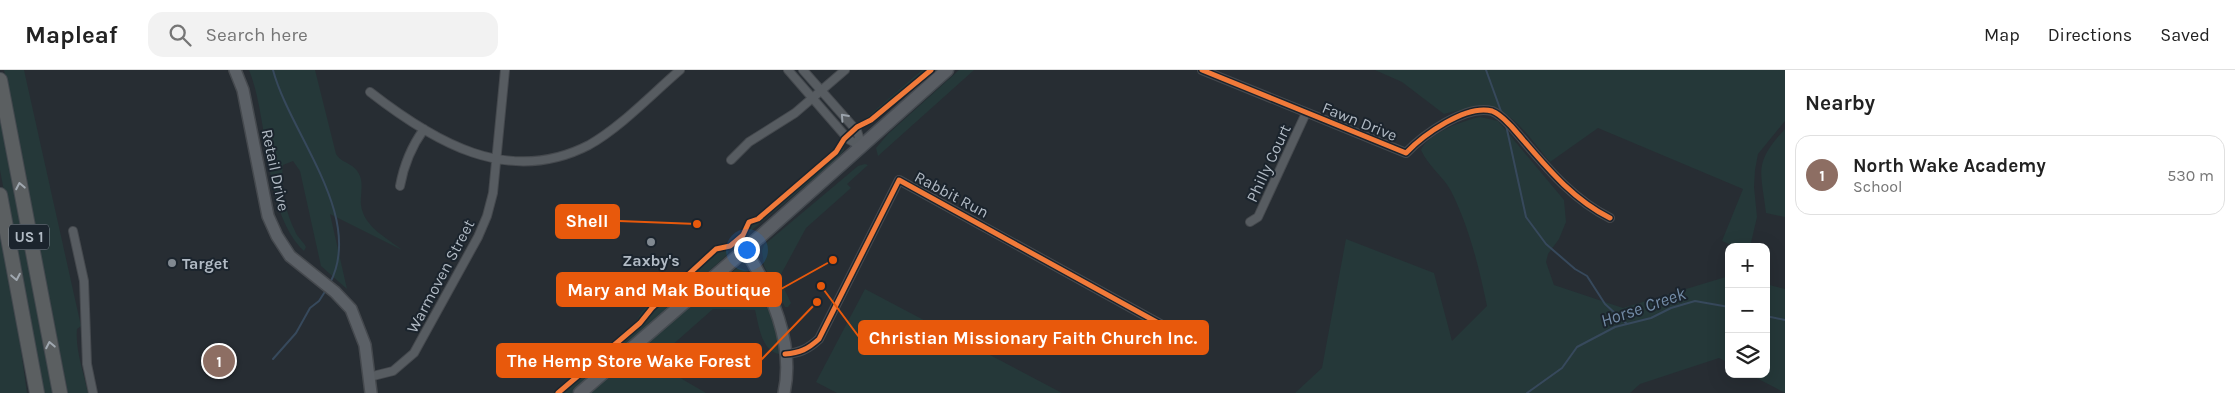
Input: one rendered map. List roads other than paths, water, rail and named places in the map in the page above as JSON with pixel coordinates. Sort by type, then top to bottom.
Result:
[{"type":"highway","name":"US 1","points":[[0,80],[60,393]]},
{"type":"highway","name":"US 1","points":[[0,195],[36,393]]},
{"type":"main road","points":[[580,393],[745,250],[947,70]]},
{"type":"street","name":"Retail Drive","points":[[235,70],[243,90],[268,216],[277,236],[290,256],[335,292],[351,309],[365,345],[371,393]]},
{"type":"street","name":"Warmoven Street","points":[[369,377],[392,371],[414,353],[478,237],[487,216],[493,193],[505,70]]},
{"type":"street","points":[[370,92],[424,129],[455,147],[496,160],[525,161],[554,157],[589,145],[612,129],[680,70]]},
{"type":"street","points":[[788,70],[848,139],[862,147]]},
{"type":"street","points":[[803,70],[857,131],[862,147]]},
{"type":"street","points":[[731,160],[749,142],[773,129],[821,92],[845,70]]},
{"type":"street","name":"Fawn Drive","points":[[1202,70],[1406,153],[1415,144],[1462,115],[1473,110],[1493,112],[1502,117],[1511,126],[1566,189],[1592,209],[1610,218]]},
{"type":"street","name":"Philly Court","points":[[1250,222],[1258,217],[1306,113]]},
{"type":"street","points":[[400,186],[403,166],[414,143],[424,129]]},
{"type":"street","name":"Rabbit Run","points":[[785,354],[797,354],[809,348],[819,339],[900,180],[1182,336]]},
{"type":"street","points":[[73,231],[84,281],[87,364],[93,393]]},
{"type":"street","points":[[745,250],[761,276],[782,334],[785,354],[784,393]]},
{"type":"waterway","points":[[273,70],[282,95],[321,175],[332,203],[338,230],[338,257],[330,283]]},
{"type":"waterway","points":[[1486,70],[1502,114]]},
{"type":"waterway","points":[[1506,125],[1526,217],[1546,244],[1575,269],[1587,276],[1605,304],[1627,324]]},
{"type":"waterway","points":[[273,359],[296,333],[310,308],[319,301],[326,290]]},
{"type":"waterway","name":"Horse Creek","points":[[1527,393],[1562,368],[1577,347],[1615,327],[1651,318],[1671,308],[1695,301],[1725,306]]},
{"type":"waterway","name":"Horse Creek","points":[[1770,317],[1785,320]]},
{"type":"place","name":"Shell","points":[[697,224]]},
{"type":"place","name":"Zaxby's","points":[[651,242]]},
{"type":"place","name":"Mary and Mak Boutique","points":[[833,260]]},
{"type":"place","name":"Target","points":[[172,263]]},
{"type":"place","name":"Christian Missionary Faith Church Inc.","points":[[821,286]]},
{"type":"place","name":"The Hemp Store Wake Forest","points":[[817,302]]},
{"type":"place","name":"North Wake Academy","points":[[219,361]]}]
